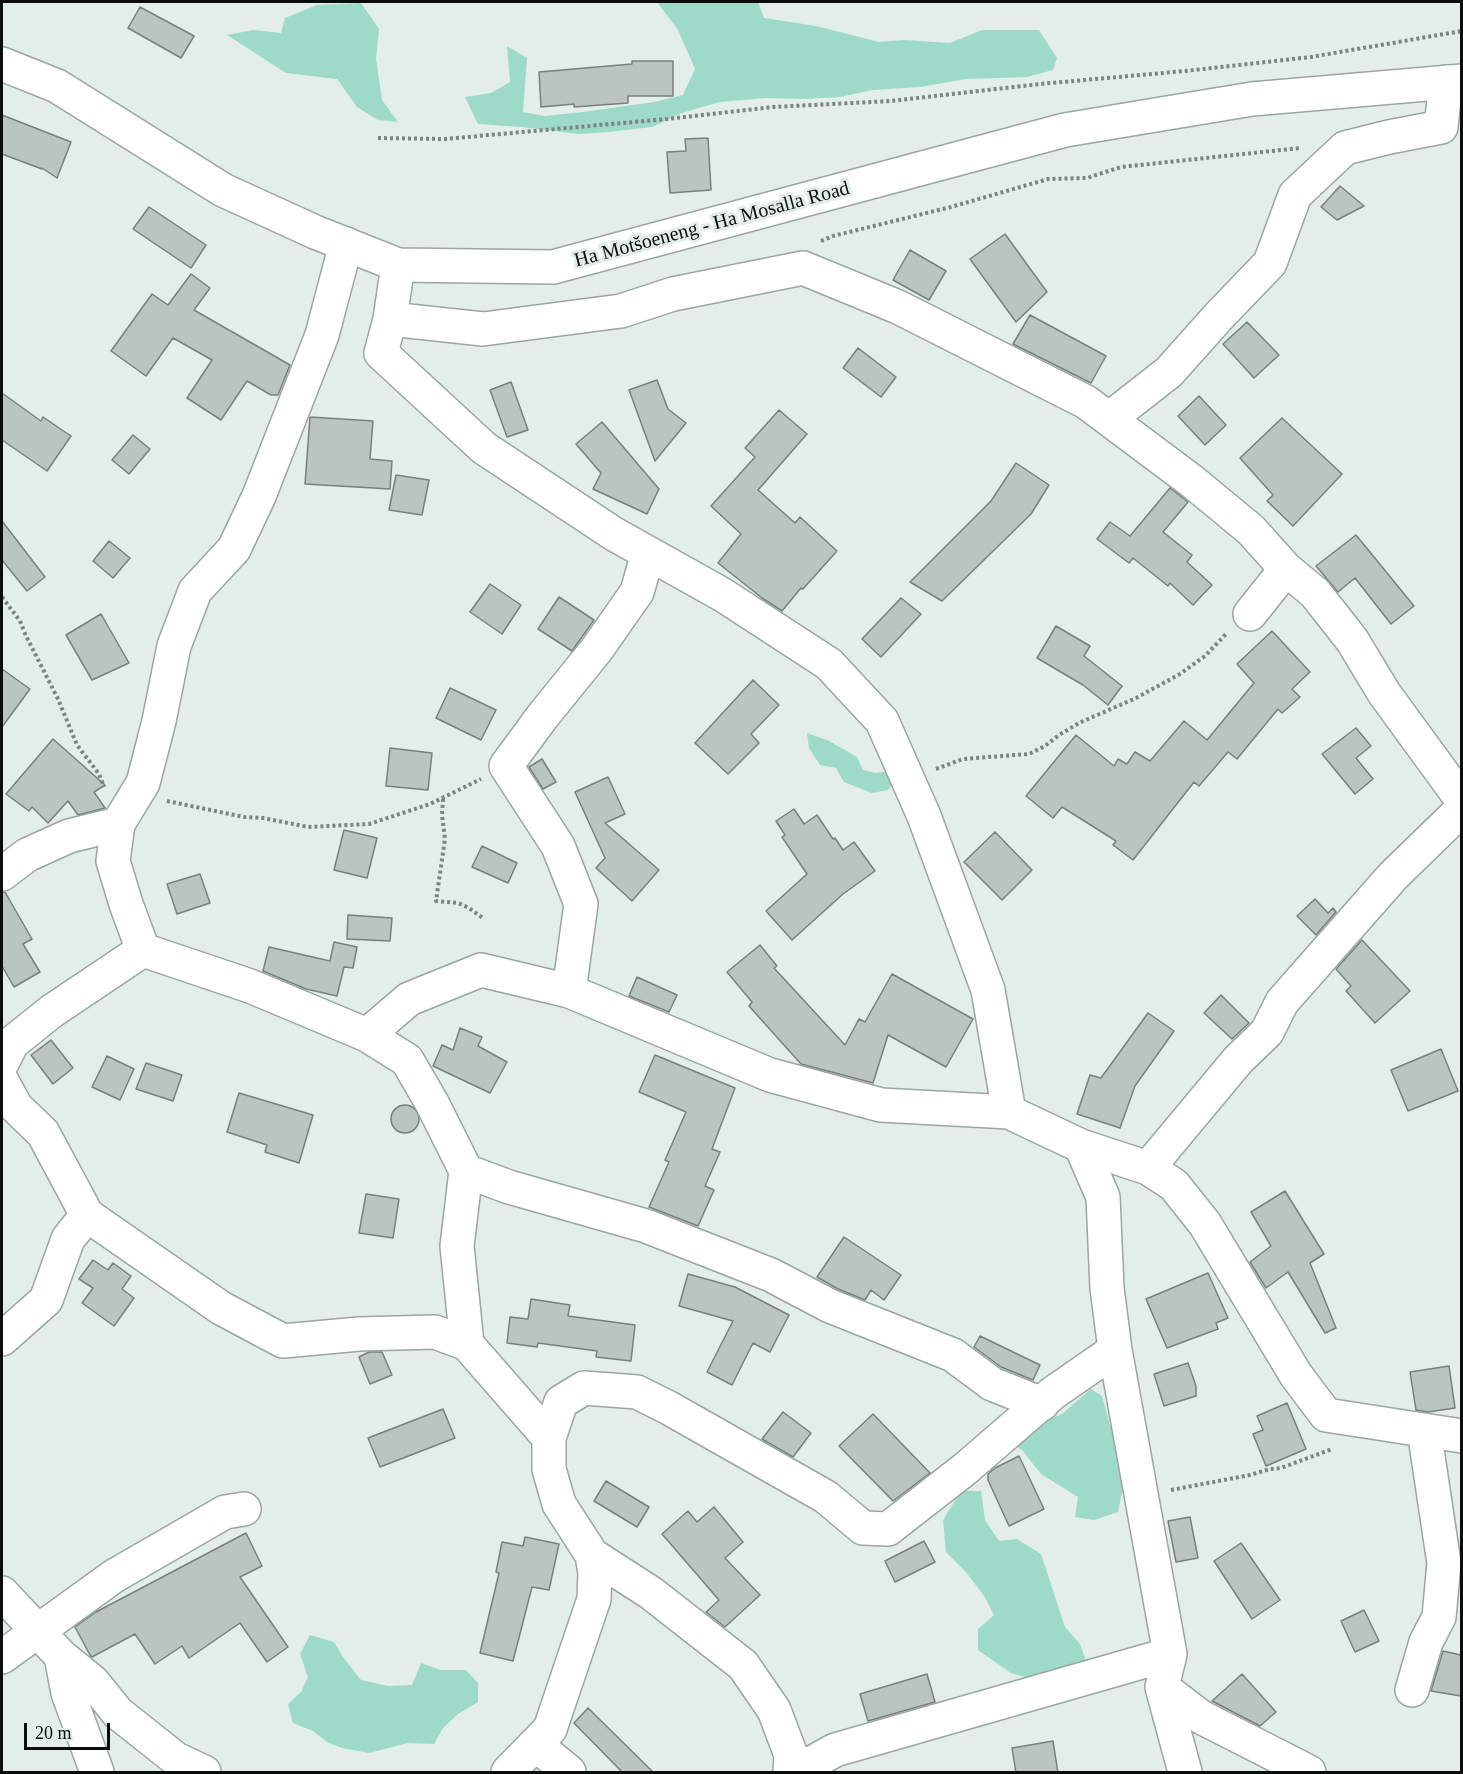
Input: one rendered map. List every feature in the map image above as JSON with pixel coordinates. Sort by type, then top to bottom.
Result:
[{"type":"street","name":"Ha Motšoeneng - Ha Mosalla Road","points":[[2,64],[57,86],[223,190],[398,265],[553,267],[1065,130],[1252,99],[1454,81]]},
{"type":"street","points":[[1109,419],[1168,372],[1270,264],[1295,195],[1345,148],[1441,128],[1454,81]]},
{"type":"street","points":[[345,244],[322,335],[259,496],[234,549],[195,591],[178,634],[143,783],[118,824],[113,861],[143,950],[250,986],[367,1035],[406,1060],[432,1104],[466,1171],[457,1246],[466,1344]]},
{"type":"street","points":[[398,265],[390,320],[381,353],[484,448],[614,534],[723,595],[829,664],[882,721],[924,816],[988,990],[1009,1112]]},
{"type":"street","points":[[390,320],[483,329],[621,311],[673,294],[804,268],[898,307],[1086,402],[1193,482],[1251,530],[1286,569],[1315,593],[1352,640],[1384,693],[1461,801]]},
{"type":"street","points":[[569,991],[581,904],[558,846],[506,766],[597,649],[637,592],[648,553]]},
{"type":"street","points":[[1250,614],[1286,569]]},
{"type":"street","points":[[1148,1168],[1238,1060],[1267,1032],[1282,1002],[1393,876],[1461,809]]},
{"type":"street","points":[[2,874],[27,855],[69,836],[118,824]]},
{"type":"street","points":[[2,1063],[12,1043],[52,1011],[143,950]]},
{"type":"street","points":[[367,1035],[409,999],[481,970],[569,991],[759,1071],[881,1105],[1009,1112],[1081,1146],[1148,1168],[1174,1185],[1205,1224],[1296,1375],[1326,1415],[1461,1436]]},
{"type":"street","points":[[2,1081],[16,1107],[43,1133],[87,1215],[221,1308],[283,1341],[359,1334],[435,1332],[466,1344],[549,1438]]},
{"type":"street","points":[[1081,1146],[1103,1197],[1107,1288],[1115,1350],[1170,1654],[1162,1687],[1185,1773]]},
{"type":"street","points":[[466,1171],[509,1187],[646,1226],[771,1275],[830,1306],[953,1355],[992,1384],[1042,1404]]},
{"type":"street","points":[[2,1339],[46,1300],[68,1239],[87,1215]]},
{"type":"street","points":[[508,1773],[550,1729],[594,1599],[595,1574],[592,1555],[559,1504],[549,1469],[549,1438],[561,1402],[584,1388],[637,1392],[826,1497],[863,1528],[888,1529],[965,1469],[1053,1393],[1115,1350]]},
{"type":"street","points":[[1412,1690],[1426,1641],[1439,1617],[1444,1563],[1424,1430]]},
{"type":"street","points":[[2,1657],[114,1576],[225,1512],[244,1509]]},
{"type":"street","points":[[592,1555],[651,1593],[743,1665],[774,1710],[791,1755],[790,1773]]},
{"type":"street","points":[[2,1593],[61,1656],[93,1682],[118,1713],[176,1759],[204,1773]]},
{"type":"street","points":[[796,1773],[835,1750],[1170,1654]]},
{"type":"street","points":[[61,1656],[69,1693],[97,1773]]},
{"type":"street","points":[[1162,1687],[1200,1717],[1309,1773]]},
{"type":"street","points":[[535,1744],[569,1773]]},
{"type":"path","points":[[378,138],[445,139],[773,107],[891,101],[1311,57],[1461,31]]},
{"type":"path","points":[[793,270],[794,254],[832,236],[951,207],[1048,179],[1087,178],[1121,166],[1307,148],[1345,148]]},
{"type":"path","points":[[2,597],[20,621],[50,681],[77,745],[99,774],[115,811],[118,824]]},
{"type":"path","points":[[914,794],[933,770],[963,759],[1029,754],[1079,723],[1136,698],[1180,674],[1205,656],[1250,614]]},
{"type":"path","points":[[143,783],[152,799],[308,827],[369,824],[443,798],[506,766]]},
{"type":"path","points":[[443,798],[442,815],[445,838],[441,879],[436,901],[458,903],[470,908],[483,918]]},
{"type":"path","points":[[1142,1497],[1281,1468],[1337,1447]]},
{"type":"green space","points":[[657,2],[758,2],[764,18],[816,26],[879,42],[905,40],[950,43],[982,30],[1039,30],[1057,58],[1053,70],[1027,77],[966,79],[920,87],[872,90],[840,97],[765,98],[719,102],[682,113],[652,127],[609,132],[579,134],[478,124],[465,97],[491,93],[510,82],[507,46],[527,58],[523,112],[544,116],[583,112],[654,102],[683,95],[695,69],[678,30]]},
{"type":"green space","points":[[361,3],[379,29],[376,59],[382,100],[398,122],[378,120],[357,107],[337,79],[286,73],[227,35],[253,30],[281,33],[285,18],[317,5]]},
{"type":"green space","points":[[807,733],[829,741],[857,757],[863,770],[875,773],[892,771],[895,780],[888,790],[872,793],[844,782],[836,768],[820,765],[809,748]]},
{"type":"green space","points":[[1091,1389],[1102,1396],[1121,1454],[1124,1481],[1118,1512],[1094,1520],[1075,1517],[1078,1497],[1041,1474],[1022,1450],[1010,1444],[1036,1425],[1062,1414]]},
{"type":"green space","points":[[961,1491],[981,1491],[985,1520],[999,1541],[1017,1539],[1041,1554],[1065,1627],[1080,1644],[1088,1667],[1042,1682],[1011,1673],[978,1650],[978,1629],[994,1615],[984,1596],[966,1572],[946,1552],[943,1520]]},
{"type":"green space","points":[[310,1635],[334,1642],[361,1680],[388,1686],[412,1685],[421,1663],[441,1670],[466,1670],[478,1683],[478,1702],[458,1714],[443,1728],[434,1744],[408,1743],[369,1753],[342,1748],[327,1742],[313,1731],[293,1723],[288,1704],[301,1692],[308,1677],[300,1654]]},
{"type":"building","points":[[140,7],[194,36],[181,58],[128,28]]},
{"type":"building","points":[[632,61],[673,61],[673,96],[628,96],[628,103],[541,107],[539,72],[632,64]]},
{"type":"building","points":[[2,115],[71,142],[57,178],[42,168],[2,154]]},
{"type":"building","points":[[708,138],[711,190],[670,193],[667,152],[686,151],[685,139]]},
{"type":"building","points":[[1340,186],[1364,206],[1337,220],[1321,207]]},
{"type":"building","points":[[149,207],[206,245],[191,268],[133,229]]},
{"type":"building","points":[[1005,234],[1047,292],[1016,322],[970,259]]},
{"type":"building","points":[[910,250],[946,271],[929,300],[893,280]]},
{"type":"building","points":[[191,274],[210,288],[194,310],[290,365],[278,395],[271,395],[247,381],[221,420],[187,398],[212,360],[173,338],[146,376],[111,351],[152,294],[168,305]]},
{"type":"building","points":[[1030,315],[1106,356],[1091,383],[1013,344]]},
{"type":"building","points":[[1247,322],[1279,355],[1254,378],[1223,344]]},
{"type":"building","points":[[858,348],[896,377],[881,397],[843,368]]},
{"type":"building","points":[[657,380],[668,409],[686,423],[655,461],[629,390]]},
{"type":"building","points":[[511,382],[528,430],[507,437],[490,390]]},
{"type":"building","points":[[2,393],[41,421],[43,417],[71,436],[47,471],[2,440]]},
{"type":"building","points":[[1199,396],[1226,425],[1205,445],[1178,416]]},
{"type":"building","points":[[779,410],[807,434],[758,490],[795,523],[800,517],[837,551],[782,611],[718,563],[741,534],[711,506],[755,457],[745,448]]},
{"type":"building","points":[[310,417],[373,421],[370,459],[392,461],[390,489],[305,484]]},
{"type":"building","points":[[1282,418],[1342,474],[1293,526],[1267,501],[1273,495],[1240,458]]},
{"type":"building","points":[[602,422],[659,489],[647,514],[593,489],[601,473],[576,444]]},
{"type":"building","points":[[133,435],[150,449],[129,474],[112,460]]},
{"type":"building","points":[[1016,463],[1049,485],[1031,514],[942,601],[910,582],[991,501]]},
{"type":"building","points":[[396,475],[429,480],[422,515],[389,510]]},
{"type":"building","points":[[1170,488],[1188,502],[1163,532],[1192,555],[1187,562],[1212,585],[1193,605],[1170,583],[1168,586],[1133,558],[1129,563],[1097,539],[1110,522],[1130,536]]},
{"type":"building","points":[[2,521],[45,577],[27,591],[2,560]]},
{"type":"building","points":[[1356,535],[1414,606],[1391,624],[1355,578],[1338,592],[1316,566]]},
{"type":"building","points":[[109,541],[130,558],[113,578],[93,561]]},
{"type":"building","points":[[490,584],[521,605],[502,634],[470,612]]},
{"type":"building","points":[[559,597],[594,620],[572,651],[538,629]]},
{"type":"building","points":[[901,598],[921,614],[881,657],[862,639]]},
{"type":"building","points":[[101,614],[129,663],[92,680],[66,635]]},
{"type":"building","points":[[1056,626],[1090,646],[1084,656],[1122,686],[1108,705],[1083,685],[1037,658]]},
{"type":"building","points":[[1272,631],[1310,672],[1292,689],[1300,697],[1282,713],[1278,709],[1237,759],[1228,752],[1199,786],[1194,782],[1133,860],[1113,845],[1116,841],[1062,807],[1053,818],[1026,796],[1076,735],[1114,766],[1118,759],[1127,764],[1135,752],[1150,761],[1184,721],[1207,740],[1254,683],[1237,664]]},
{"type":"building","points":[[2,669],[30,689],[2,727]]},
{"type":"building","points":[[753,680],[779,705],[751,734],[759,743],[728,774],[695,743]]},
{"type":"building","points":[[450,688],[496,710],[481,740],[436,718]]},
{"type":"building","points":[[1356,728],[1371,746],[1356,758],[1373,779],[1355,794],[1322,754]]},
{"type":"building","points":[[53,739],[105,785],[94,792],[105,808],[78,815],[68,801],[48,823],[32,807],[29,811],[6,794]]},
{"type":"building","points":[[390,748],[432,753],[428,790],[386,786]]},
{"type":"building","points":[[542,759],[556,782],[543,789],[529,767]]},
{"type":"building","points":[[608,777],[625,814],[605,823],[659,870],[632,901],[596,868],[605,858],[575,792]]},
{"type":"building","points":[[794,809],[804,824],[817,815],[843,850],[854,842],[875,871],[843,894],[792,940],[766,911],[807,874],[782,837],[785,835],[776,821]]},
{"type":"building","points":[[344,830],[377,838],[367,878],[334,870]]},
{"type":"building","points":[[995,832],[1032,870],[1002,900],[964,862]]},
{"type":"building","points":[[482,846],[517,863],[508,883],[472,867]]},
{"type":"building","points":[[200,874],[210,903],[177,914],[167,884]]},
{"type":"building","points":[[2,892],[5,892],[32,939],[23,944],[40,972],[14,987],[2,966]]},
{"type":"building","points":[[1315,899],[1328,913],[1333,908],[1336,912],[1316,935],[1297,916]]},
{"type":"building","points":[[348,915],[392,918],[390,941],[347,939]]},
{"type":"building","points":[[1362,940],[1410,991],[1375,1023],[1346,991],[1351,986],[1336,969]]},
{"type":"building","points":[[334,942],[357,947],[353,968],[344,967],[337,996],[306,989],[263,971],[269,947],[330,961]]},
{"type":"building","points":[[760,945],[777,966],[774,968],[845,1045],[859,1019],[865,1022],[892,974],[973,1019],[946,1067],[888,1035],[873,1083],[801,1064],[749,1006],[752,1002],[727,972]]},
{"type":"building","points":[[637,977],[677,995],[669,1012],[629,996]]},
{"type":"building","points":[[1221,995],[1249,1023],[1232,1039],[1204,1013]]},
{"type":"building","points":[[1148,1013],[1174,1031],[1135,1086],[1120,1128],[1077,1114],[1090,1075],[1101,1078]]},
{"type":"building","points":[[460,1028],[482,1037],[478,1046],[507,1062],[490,1093],[433,1066],[442,1045],[453,1050]]},
{"type":"building","points":[[51,1040],[73,1068],[53,1084],[31,1055]]},
{"type":"building","points":[[1441,1049],[1458,1091],[1408,1111],[1391,1070]]},
{"type":"building","points":[[655,1055],[735,1088],[712,1149],[720,1152],[705,1186],[714,1190],[698,1226],[649,1207],[669,1162],[665,1160],[686,1112],[639,1092]]},
{"type":"building","points":[[107,1056],[134,1069],[120,1100],[92,1087]]},
{"type":"building","points":[[146,1063],[182,1075],[173,1101],[136,1089]]},
{"type":"building","points":[[239,1093],[313,1115],[299,1163],[265,1152],[267,1145],[227,1132]]},
{"type":"building","points":[[405,1105],[415,1109],[419,1119],[415,1129],[405,1133],[395,1129],[391,1119],[395,1109]]},
{"type":"building","points":[[1285,1191],[1324,1254],[1310,1263],[1336,1328],[1325,1333],[1288,1272],[1266,1288],[1250,1262],[1271,1246],[1251,1212]]},
{"type":"building","points":[[366,1194],[399,1199],[393,1238],[359,1233]]},
{"type":"building","points":[[844,1237],[901,1275],[884,1300],[871,1290],[865,1300],[817,1277]]},
{"type":"building","points":[[93,1260],[108,1270],[113,1263],[131,1276],[122,1289],[134,1298],[114,1326],[82,1303],[93,1288],[79,1279]]},
{"type":"building","points":[[1208,1273],[1228,1318],[1216,1323],[1218,1329],[1167,1348],[1146,1299]]},
{"type":"building","points":[[688,1274],[735,1287],[789,1315],[770,1352],[753,1343],[732,1385],[707,1372],[733,1321],[679,1306]]},
{"type":"building","points":[[531,1299],[570,1305],[568,1316],[635,1325],[631,1361],[596,1357],[597,1351],[538,1343],[537,1347],[507,1343],[510,1317],[528,1319]]},
{"type":"building","points":[[980,1336],[1040,1365],[1033,1380],[1001,1367],[974,1347]]},
{"type":"building","points":[[369,1352],[382,1352],[392,1375],[370,1384],[359,1357]]},
{"type":"building","points":[[1188,1363],[1196,1386],[1196,1396],[1164,1406],[1154,1374]]},
{"type":"building","points":[[1449,1366],[1455,1408],[1428,1412],[1416,1410],[1410,1372]]},
{"type":"building","points":[[1287,1403],[1306,1449],[1266,1466],[1253,1434],[1263,1430],[1257,1416]]},
{"type":"building","points":[[443,1409],[455,1438],[380,1467],[368,1438]]},
{"type":"building","points":[[783,1412],[811,1433],[793,1457],[762,1439]]},
{"type":"building","points":[[873,1414],[930,1473],[893,1501],[839,1446]]},
{"type":"building","points":[[1019,1456],[1044,1509],[1009,1526],[988,1480],[988,1474]]},
{"type":"building","points":[[606,1481],[649,1507],[637,1527],[594,1501]]},
{"type":"building","points":[[714,1507],[743,1542],[725,1558],[760,1595],[725,1627],[706,1612],[719,1600],[662,1534],[688,1511],[697,1522]]},
{"type":"building","points":[[1190,1517],[1198,1558],[1176,1562],[1168,1521]]},
{"type":"building","points":[[246,1533],[262,1566],[240,1577],[288,1647],[267,1662],[240,1623],[189,1658],[182,1646],[155,1664],[135,1634],[92,1657],[90,1655],[75,1627],[96,1612]]},
{"type":"building","points":[[525,1537],[559,1544],[549,1590],[532,1587],[513,1661],[480,1653],[499,1573],[496,1572],[502,1542],[523,1546]]},
{"type":"building","points":[[924,1541],[935,1562],[895,1582],[885,1561]]},
{"type":"building","points":[[1241,1543],[1280,1600],[1252,1619],[1214,1561]]},
{"type":"building","points":[[1364,1610],[1379,1641],[1355,1652],[1341,1621]]},
{"type":"building","points":[[1443,1651],[1461,1655],[1461,1696],[1431,1691]]},
{"type":"building","points":[[927,1674],[935,1702],[868,1721],[860,1694]]},
{"type":"building","points":[[1242,1674],[1276,1712],[1260,1726],[1212,1701]]},
{"type":"building","points":[[588,1708],[654,1773],[623,1773],[574,1723]]},
{"type":"building","points":[[1053,1741],[1058,1773],[1016,1773],[1012,1748]]}]
